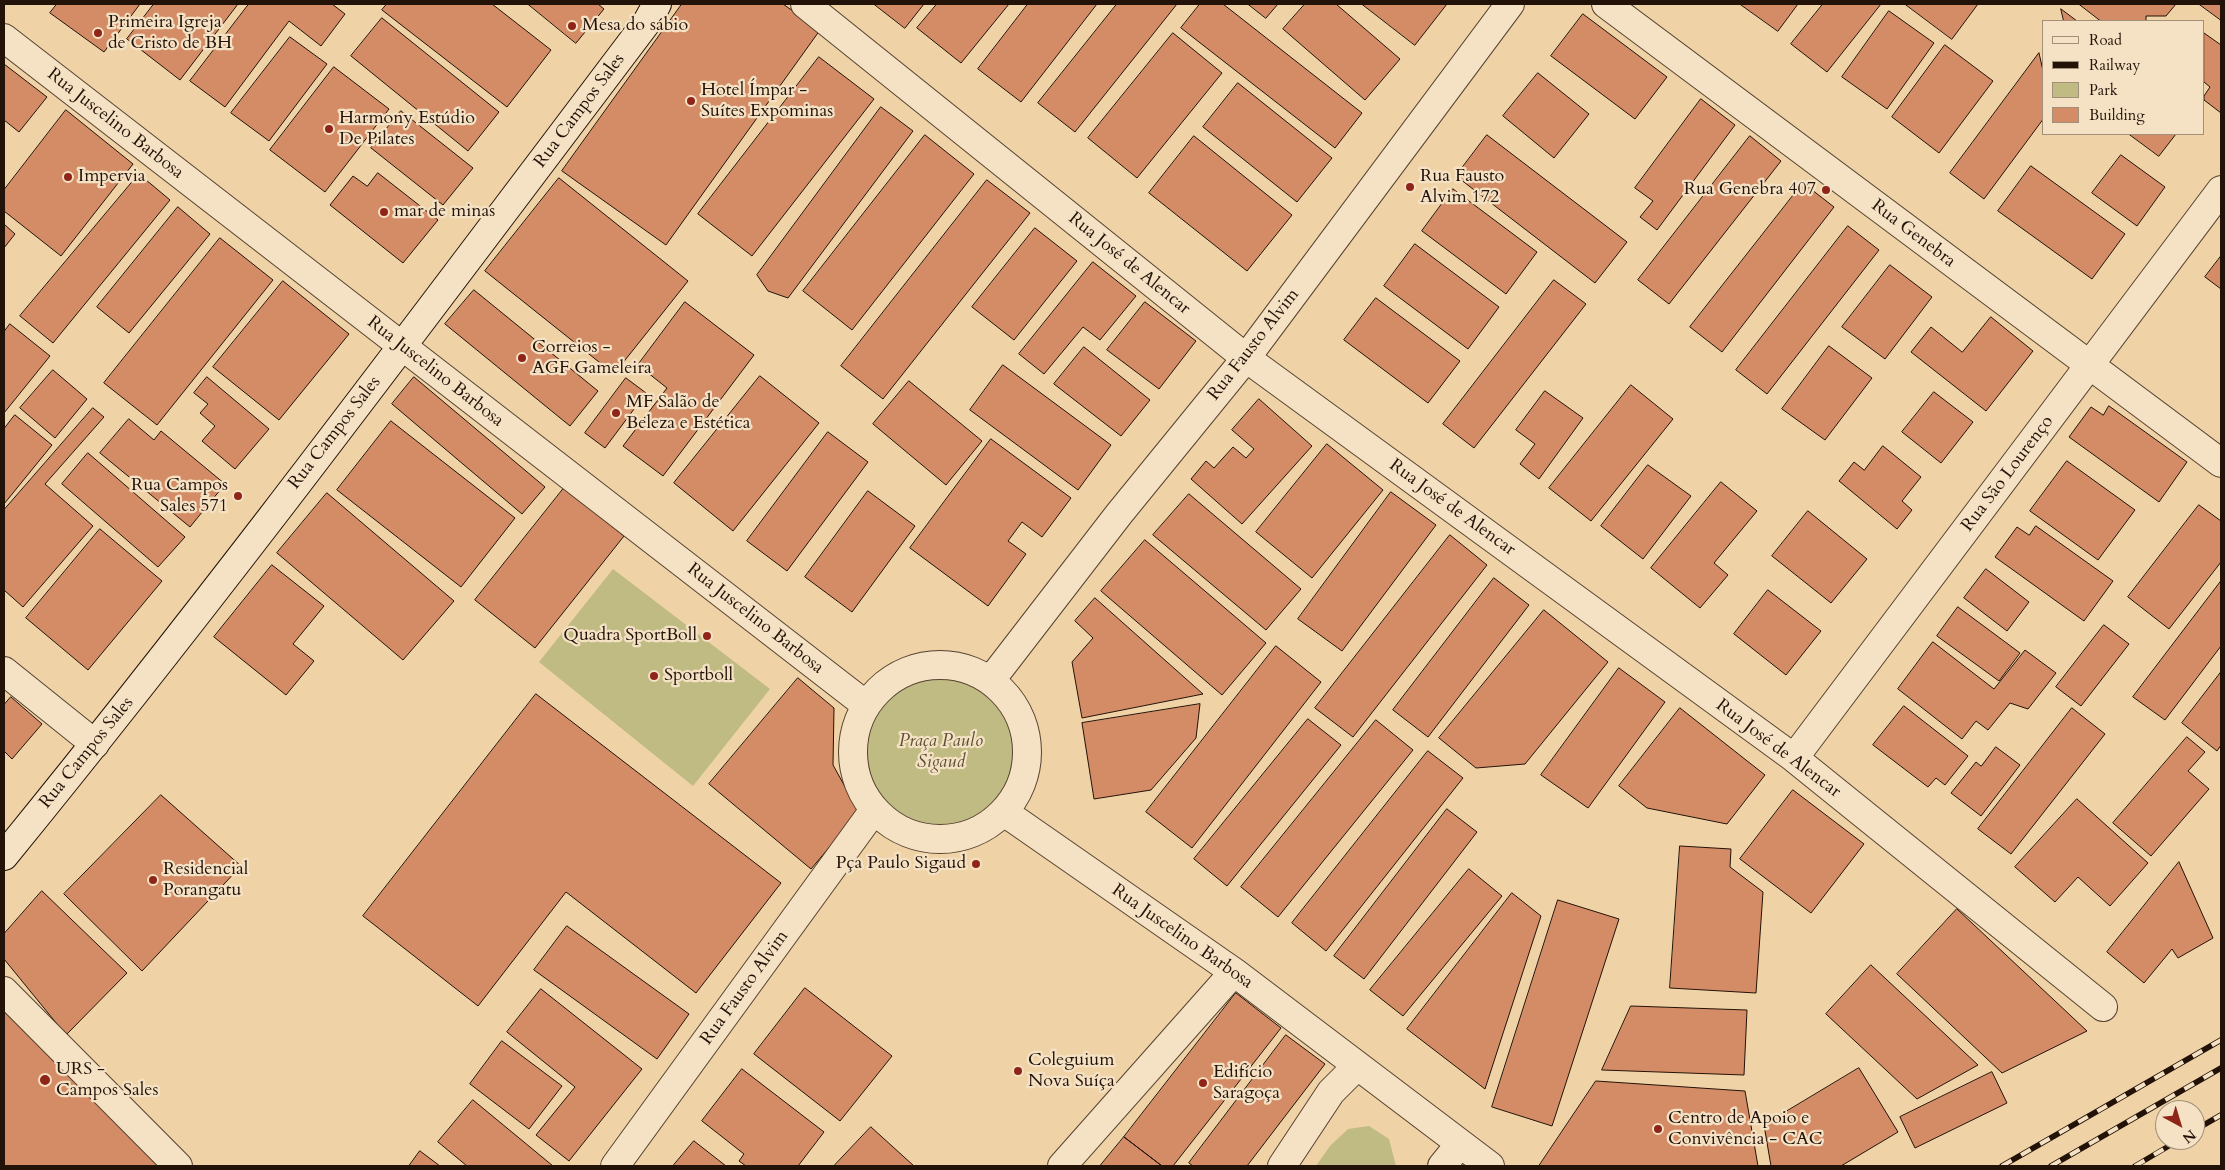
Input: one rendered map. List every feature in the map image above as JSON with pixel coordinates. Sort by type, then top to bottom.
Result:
[{"type":"street","name":"Rua Campos Sales","points":[[4,856],[95,744],[401,346],[647,22],[657,4]]},
{"type":"street","name":"Rua José de Alencar","points":[[805,4],[1246,358],[1794,758],[2103,1007]]},
{"type":"street","name":"Rua Fausto Alvim","points":[[991,680],[1120,514],[1246,358],[1510,4]]},
{"type":"street","name":"Rua Genebra","points":[[1606,4],[2221,463]]},
{"type":"street","name":"Rua Juscelino Barbosa","points":[[4,38],[866,705]]},
{"type":"street","name":"Rua São Lourenço","points":[[1794,758],[2221,190]]},
{"type":"street","points":[[937,664],[965,668],[991,680],[1012,701],[1025,728],[1028,758],[1020,787],[1004,812],[980,830],[953,838],[924,838],[897,828],[874,810],[862,791],[854,770],[852,748],[856,726],[866,705],[885,684],[910,670],[937,664]]},
{"type":"street","points":[[4,671],[95,744]]},
{"type":"street","name":"Rua Fausto Alvim","points":[[615,1166],[874,810]]},
{"type":"street","name":"Rua Juscelino Barbosa","points":[[1004,812],[1234,972],[1490,1166]]},
{"type":"street","points":[[1062,1166],[1234,972]]},
{"type":"street","points":[[4,991],[178,1166]]},
{"type":"street","points":[[1282,1166],[1331,1092],[1357,1066]]},
{"type":"street","points":[[1442,1166],[1460,1144]]},
{"type":"green space","name":"Sportboll","points":[[613,569],[770,689],[693,786],[539,662]]},
{"type":"green space","name":"Praça Paulo Sigaud","points":[[941,678],[969,684],[993,700],[1009,724],[1015,752],[1009,780],[993,804],[969,820],[941,826],[913,820],[889,804],[873,780],[867,752],[873,724],[889,700],[913,684]]},
{"type":"green space","points":[[1369,1126],[1389,1139],[1396,1166],[1316,1166],[1330,1146],[1348,1129]]},
{"type":"building","name":"Primeira Igreja de Cristo de BH","points":[[57,4],[140,4],[104,52],[50,13]]},
{"type":"building","points":[[154,4],[238,4],[180,80],[127,39]]},
{"type":"building","points":[[249,4],[332,4],[345,14],[321,46],[289,21],[225,107],[190,81]]},
{"type":"building","points":[[387,4],[492,4],[551,50],[507,107],[382,10]]},
{"type":"building","name":"Mesa do sábio","points":[[528,4],[598,4],[604,9],[576,43]]},
{"type":"building","name":"Hotel Ímpar - Suítes Expominas","points":[[682,4],[783,4],[820,30],[666,245],[562,171]]},
{"type":"building","points":[[874,4],[924,4],[905,28]]},
{"type":"building","points":[[937,4],[1009,4],[961,63],[917,28]]},
{"type":"building","points":[[1028,4],[1097,4],[1021,102],[978,69]]},
{"type":"building","points":[[1117,4],[1177,4],[1075,132],[1038,103]]},
{"type":"building","points":[[1200,4],[1223,4],[1362,113],[1335,148],[1181,28]]},
{"type":"building","points":[[1248,4],[1278,4],[1266,18]]},
{"type":"building","points":[[1305,4],[1336,4],[1400,59],[1365,100],[1283,29]]},
{"type":"building","points":[[1362,4],[1447,4],[1415,45]]},
{"type":"building","points":[[1740,4],[1798,4],[1778,31]]},
{"type":"building","points":[[1823,4],[1881,4],[1827,72],[1791,44]]},
{"type":"building","points":[[1905,4],[1978,4],[1952,39]]},
{"type":"building","points":[[2079,4],[2176,4],[2166,16],[2146,16],[2146,20],[2100,20]]},
{"type":"building","points":[[2199,4],[2221,4],[2221,20]]},
{"type":"building","points":[[2061,9],[2076,20],[2064,20]]},
{"type":"building","points":[[1889,11],[1934,43],[1887,109],[1842,77]]},
{"type":"building","points":[[1583,14],[1667,77],[1635,119],[1551,56]]},
{"type":"building","points":[[382,18],[499,112],[468,151],[351,56]]},
{"type":"building","points":[[1173,33],[1222,73],[1137,178],[1088,138]]},
{"type":"building","points":[[2205,34],[2221,45],[2221,113],[2205,101],[2205,94],[2210,87],[2205,83]]},
{"type":"building","points":[[290,37],[327,64],[269,141],[231,113]]},
{"type":"building","points":[[1945,45],[1993,81],[1939,153],[1892,117]]},
{"type":"building","points":[[2039,53],[2042,66],[2042,121],[1984,199],[1950,173]]},
{"type":"building","points":[[819,57],[874,99],[752,256],[698,214]]},
{"type":"building","points":[[4,64],[47,97],[19,132],[4,120]]},
{"type":"building","name":"Harmony Estúdio De Pilates","points":[[334,67],[389,109],[325,192],[270,150]]},
{"type":"building","points":[[1538,73],[1589,114],[1554,158],[1503,116]]},
{"type":"building","points":[[1238,83],[1332,158],[1297,202],[1203,127]]},
{"type":"building","points":[[1701,99],[1735,125],[1657,230],[1640,217],[1653,201],[1635,188]]},
{"type":"building","points":[[881,107],[913,131],[788,298],[768,291],[757,275]]},
{"type":"building","name":"Impervia","points":[[66,110],[133,164],[61,256],[4,211],[4,190]]},
{"type":"building","points":[[401,111],[473,168],[443,205],[371,148]]},
{"type":"building","points":[[925,135],[974,174],[852,330],[803,291]]},
{"type":"building","points":[[1487,135],[1627,242],[1595,283],[1456,176]]},
{"type":"building","points":[[2130,135],[2175,135],[2159,156]]},
{"type":"building","points":[[1194,136],[1292,215],[1247,271],[1149,193]]},
{"type":"building","points":[[1750,136],[1781,161],[1669,304],[1638,280]]},
{"type":"building","points":[[2121,155],[2165,187],[2137,226],[2092,193]]},
{"type":"building","points":[[2031,166],[2125,234],[2092,279],[1998,211]]},
{"type":"building","name":"mar de minas","points":[[378,173],[438,220],[403,263],[330,205],[353,176],[367,186]]},
{"type":"building","points":[[139,174],[170,200],[53,343],[20,316]]},
{"type":"building","points":[[559,178],[688,281],[614,374],[485,271]]},
{"type":"building","points":[[987,180],[1030,213],[883,399],[841,366]]},
{"type":"building","points":[[1803,183],[1834,207],[1722,352],[1690,327]]},
{"type":"building","points":[[1453,189],[1537,252],[1506,294],[1422,231]]},
{"type":"building","points":[[178,207],[210,234],[129,333],[97,307]]},
{"type":"building","points":[[4,224],[15,234],[4,248]]},
{"type":"building","points":[[1848,226],[1879,250],[1767,394],[1736,370]]},
{"type":"building","points":[[1035,228],[1077,261],[1014,340],[972,307]]},
{"type":"building","points":[[220,238],[273,280],[157,425],[104,383]]},
{"type":"building","points":[[1415,244],[1499,307],[1468,349],[1384,286]]},
{"type":"building","points":[[2221,256],[2221,289],[2205,277]]},
{"type":"building","points":[[1093,262],[1136,296],[1100,340],[1083,327],[1044,374],[1019,354]]},
{"type":"building","points":[[1890,265],[1932,297],[1885,359],[1842,327]]},
{"type":"building","points":[[1554,280],[1586,304],[1474,448],[1443,424]]},
{"type":"building","points":[[283,281],[349,334],[279,420],[213,367]]},
{"type":"building","name":"Correios - AGF Gameleira","points":[[474,290],[598,391],[570,426],[445,324]]},
{"type":"building","points":[[1376,298],[1460,361],[1428,403],[1344,340]]},
{"type":"building","points":[[685,302],[754,355],[663,476],[623,446],[667,388],[638,365]]},
{"type":"building","points":[[1145,302],[1196,341],[1159,389],[1107,350]]},
{"type":"building","points":[[1991,317],[2033,351],[1986,411],[1911,352],[1931,327],[1962,352]]},
{"type":"building","points":[[10,324],[50,356],[4,413],[4,332]]},
{"type":"building","points":[[1829,346],[1872,378],[1825,440],[1782,409]]},
{"type":"building","points":[[1084,347],[1150,400],[1121,436],[1054,384]]},
{"type":"building","points":[[1003,365],[1111,445],[1078,490],[970,410]]},
{"type":"building","points":[[53,370],[87,399],[55,438],[20,408]]},
{"type":"building","points":[[760,376],[819,423],[733,531],[674,483]]},
{"type":"building","points":[[207,377],[269,429],[235,469],[202,441],[215,426],[200,413],[208,404],[194,393]]},
{"type":"building","points":[[414,377],[545,487],[522,514],[392,404]]},
{"type":"building","name":"MF Salão de Beleza e Estética","points":[[626,378],[646,393],[605,448],[585,433]]},
{"type":"building","points":[[909,381],[982,441],[946,485],[873,424]]},
{"type":"building","points":[[1631,385],[1673,419],[1591,521],[1549,488]]},
{"type":"building","points":[[1545,391],[1583,418],[1539,479],[1520,464],[1535,444],[1516,430]]},
{"type":"building","points":[[1934,392],[1973,422],[1941,463],[1902,432]]},
{"type":"building","points":[[1259,399],[1312,446],[1242,524],[1191,479],[1206,461],[1214,468],[1233,447],[1246,458],[1254,449],[1232,430]]},
{"type":"building","points":[[2109,406],[2187,462],[2159,502],[2069,437],[2091,407],[2103,415]]},
{"type":"building","points":[[93,408],[104,417],[45,484],[93,526],[23,607],[4,590],[4,510]]},
{"type":"building","points":[[15,415],[52,445],[4,504],[4,429]]},
{"type":"building","points":[[129,419],[154,440],[161,431],[225,484],[190,527],[100,453]]},
{"type":"building","points":[[391,421],[515,518],[461,587],[337,490]]},
{"type":"building","points":[[828,432],[868,462],[787,571],[747,541]]},
{"type":"building","points":[[991,439],[1071,498],[1042,537],[1022,522],[1008,541],[1026,554],[988,606],[910,548]]},
{"type":"building","points":[[1327,444],[1383,490],[1312,578],[1256,532]]},
{"type":"building","points":[[1883,446],[1921,477],[1902,501],[1912,510],[1897,529],[1839,481],[1854,462],[1864,470]]},
{"type":"building","points":[[88,453],[185,537],[158,567],[62,484]]},
{"type":"building","points":[[2067,461],[2135,510],[2098,560],[2030,511]]},
{"type":"building","points":[[1648,465],[1691,496],[1643,559],[1601,526]]},
{"type":"building","points":[[1721,482],[1757,511],[1714,563],[1728,575],[1700,608],[1651,568]]},
{"type":"building","points":[[564,488],[624,536],[535,648],[475,600]]},
{"type":"building","points":[[868,491],[915,526],[852,612],[805,577]]},
{"type":"building","points":[[1391,492],[1436,525],[1342,651],[1298,619]]},
{"type":"building","points":[[327,493],[454,601],[403,660],[277,553]]},
{"type":"building","points":[[1189,494],[1301,589],[1266,630],[1153,535]]},
{"type":"building","points":[[2199,505],[2221,521],[2221,562],[2169,629],[2128,597]]},
{"type":"building","points":[[1808,511],[1867,559],[1831,603],[1772,556]]},
{"type":"building","points":[[2036,526],[2113,581],[2084,621],[1995,557],[2017,527],[2029,535]]},
{"type":"building","points":[[100,529],[162,581],[88,670],[26,618]]},
{"type":"building","points":[[1450,535],[1487,565],[1353,737],[1315,708]]},
{"type":"building","points":[[1145,540],[1266,643],[1222,695],[1101,591]]},
{"type":"building","points":[[272,565],[324,606],[293,644],[314,661],[286,695],[214,637]]},
{"type":"building","points":[[1986,569],[2029,602],[2007,631],[1964,598]]},
{"type":"building","points":[[1494,578],[1529,605],[1428,737],[1393,710]]},
{"type":"building","points":[[2221,581],[2221,646],[2165,720],[2133,697]]},
{"type":"building","points":[[1768,590],[1821,631],[1786,675],[1734,634]]},
{"type":"building","points":[[1095,598],[1203,694],[1082,718],[1072,662],[1093,638],[1075,621]]},
{"type":"building","points":[[1958,607],[2020,653],[1999,681],[1937,636]]},
{"type":"building","points":[[1544,610],[1608,662],[1525,764],[1476,768],[1439,738]]},
{"type":"building","points":[[2104,625],[2129,644],[2081,706],[2056,687]]},
{"type":"building","points":[[1933,642],[1994,689],[2025,650],[2056,673],[2028,709],[2010,703],[1988,730],[1976,721],[1962,739],[1898,689]]},
{"type":"building","points":[[1276,646],[1321,682],[1192,848],[1146,812]]},
{"type":"building","points":[[1619,668],[1665,702],[1588,808],[1541,775]]},
{"type":"building","points":[[2221,672],[2221,745],[2217,751],[2182,723]]},
{"type":"building","points":[[798,678],[834,708],[833,765],[859,812],[811,869],[709,784]]},
{"type":"building","points":[[536,694],[781,883],[696,993],[566,892],[478,1006],[363,916]]},
{"type":"building","points":[[11,697],[42,724],[12,759],[4,751],[4,705]]},
{"type":"building","points":[[1200,704],[1196,738],[1151,790],[1094,799],[1082,723]]},
{"type":"building","points":[[1904,706],[1968,756],[1945,785],[1936,778],[1928,787],[1873,745]]},
{"type":"building","points":[[1680,708],[1765,775],[1727,824],[1647,808],[1619,786]]},
{"type":"building","points":[[2072,708],[2105,734],[2011,854],[1978,829]]},
{"type":"building","points":[[1308,719],[1341,745],[1227,886],[1194,859]]},
{"type":"building","points":[[1376,720],[1413,750],[1278,917],[1241,887]]},
{"type":"building","points":[[2187,737],[2205,752],[2188,771],[2209,789],[2151,856],[2113,823]]},
{"type":"building","points":[[1996,747],[2020,765],[1981,816],[1951,793],[1976,762],[1981,766]]},
{"type":"building","points":[[1428,751],[1463,778],[1326,951],[1292,923]]},
{"type":"building","points":[[1793,790],[1864,844],[1811,913],[1740,859]]},
{"type":"building","name":"Residencial Porangatu","points":[[161,795],[241,866],[142,971],[64,894]]},
{"type":"building","points":[[2077,799],[2148,863],[2110,906],[2078,877],[2055,902],[2015,867]]},
{"type":"building","points":[[1447,809],[1477,832],[1364,979],[1334,956]]},
{"type":"building","points":[[1680,846],[1731,849],[1730,867],[1763,892],[1756,993],[1670,988]]},
{"type":"building","points":[[2179,862],[2213,938],[2178,958],[2172,949],[2144,983],[2107,952]]},
{"type":"building","points":[[1469,869],[1502,896],[1403,1016],[1370,990]]},
{"type":"building","points":[[42,891],[127,973],[66,1035],[4,959],[4,934]]},
{"type":"building","points":[[1512,893],[1541,916],[1485,1089],[1407,1029]]},
{"type":"building","points":[[1558,900],[1619,919],[1552,1126],[1492,1107]]},
{"type":"building","points":[[1957,909],[2087,1031],[2002,1073],[1897,974]]},
{"type":"building","points":[[567,926],[689,1014],[657,1059],[534,970]]},
{"type":"building","points":[[1871,965],[1978,1065],[1917,1099],[1826,1014]]},
{"type":"building","points":[[805,988],[892,1056],[840,1121],[754,1054]]},
{"type":"building","points":[[541,989],[642,1069],[569,1161],[536,1135],[575,1087],[507,1032]]},
{"type":"building","name":"Edifício Saragoça","points":[[1236,993],[1281,1028],[1173,1166],[1162,1166],[1124,1137]]},
{"type":"building","name":"URS - Campos Sales","points":[[4,994],[167,1166],[4,1166]]},
{"type":"building","points":[[1631,1006],[1747,1010],[1744,1075],[1602,1070]]},
{"type":"building","points":[[1286,1035],[1325,1064],[1247,1166],[1193,1166],[1189,1163]]},
{"type":"building","points":[[502,1041],[562,1086],[529,1129],[470,1084]]},
{"type":"building","points":[[1859,1068],[1898,1132],[1841,1166],[1771,1166],[1764,1125]]},
{"type":"building","points":[[742,1069],[824,1132],[798,1166],[746,1166],[739,1161],[744,1154],[702,1121]]},
{"type":"building","points":[[1992,1072],[2007,1103],[1915,1148],[1900,1117]]},
{"type":"building","name":"Centro de Apoio e Convivência - CAC","points":[[1596,1081],[1745,1091],[1758,1166],[1539,1166]]},
{"type":"building","points":[[473,1100],[553,1166],[467,1166],[438,1142]]},
{"type":"building","points":[[871,1127],[914,1166],[834,1166]]},
{"type":"building","points":[[1124,1137],[1162,1166],[1100,1166]]},
{"type":"building","points":[[694,1141],[726,1166],[673,1166]]},
{"type":"building","points":[[420,1151],[440,1166],[409,1166]]},
{"type":"railway","points":[[2002,1166],[2221,1040]]},
{"type":"railway","points":[[2051,1166],[2221,1068]]},
{"type":"railway","points":[[2205,1124],[2221,1115]]},
{"type":"railway","points":[[2135,1166],[2162,1150]]},
{"type":"place","name":"Mesa do sábio","points":[[572,26]]},
{"type":"place","name":"Primeira Igreja de Cristo de BH","points":[[98,33]]},
{"type":"place","name":"Hotel Ímpar - Suítes Expominas","points":[[691,101]]},
{"type":"place","name":"Harmony Estúdio De Pilates","points":[[329,129]]},
{"type":"place","name":"Impervia","points":[[68,177]]},
{"type":"place","name":"Rua Fausto Alvim 172","points":[[1410,187]]},
{"type":"place","name":"Rua Genebra 407","points":[[1826,190]]},
{"type":"place","name":"mar de minas","points":[[384,212]]},
{"type":"place","name":"Correios - AGF Gameleira","points":[[522,358]]},
{"type":"place","name":"MF Salão de Beleza e Estética","points":[[616,413]]},
{"type":"place","name":"Rua Campos Sales 571","points":[[238,496]]},
{"type":"place","name":"Quadra SportBoll","points":[[707,636]]},
{"type":"place","name":"Sportboll","points":[[654,676]]},
{"type":"place","name":"Pça Paulo Sigaud","points":[[976,864]]},
{"type":"place","name":"Residencial Porangatu","points":[[153,880]]},
{"type":"place","name":"Coleguium Nova Suíça","points":[[1018,1071]]},
{"type":"place","name":"URS - Campos Sales","points":[[45,1080]]},
{"type":"place","name":"Edifício Saragoça","points":[[1203,1083]]},
{"type":"place","name":"Centro de Apoio e Convivência - CAC","points":[[1658,1129]]}]
